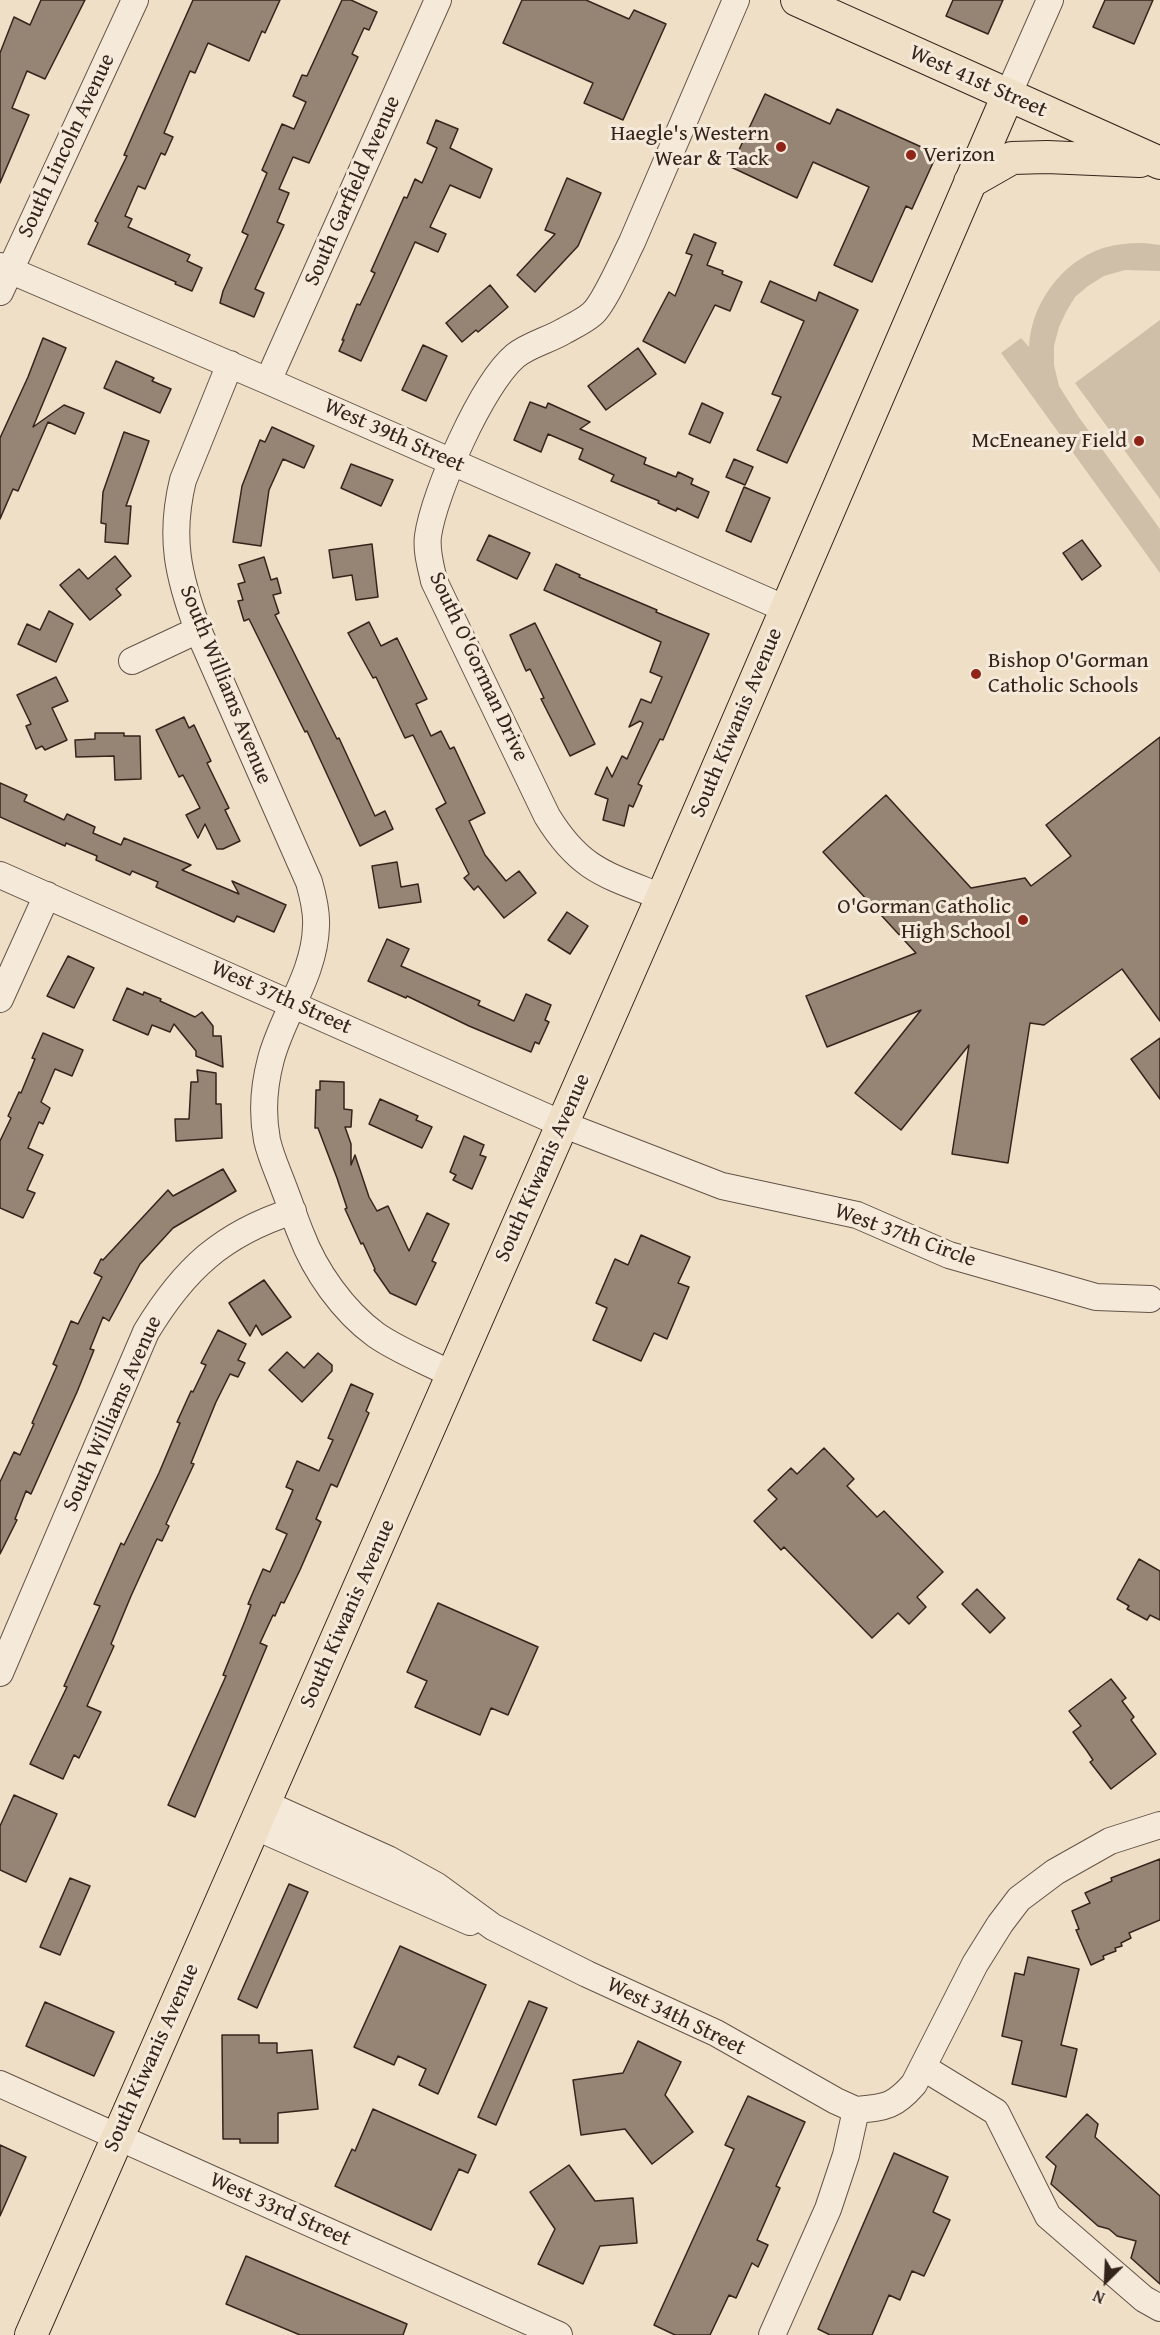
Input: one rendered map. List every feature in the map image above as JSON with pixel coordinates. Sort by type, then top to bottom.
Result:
[{"type":"main road","name":"West 41st Street","points":[[797,0],[1158,163]]},
{"type":"main road","name":"South Kiwanis Avenue","points":[[31,2335],[662,897],[1008,95]]},
{"type":"main road","points":[[970,182],[1012,158],[1047,157],[1158,163]]},
{"type":"street","name":"South Lincoln Avenue","points":[[3,276],[135,0]]},
{"type":"street","name":"South Garfield Avenue","points":[[268,381],[438,0]]},
{"type":"street","name":"South O'Gorman Drive","points":[[662,897],[588,865],[573,853],[547,816],[434,581],[428,539],[432,514],[452,462],[493,382],[516,355],[564,331],[593,313],[614,278],[632,242],[736,0]]},
{"type":"street","name":"South Kiwanis Avenue","points":[[1008,95],[1050,0]]},
{"type":"street","name":"West 39th Street","points":[[3,276],[230,364],[786,609]]},
{"type":"street","name":"South Williams Avenue","points":[[230,364],[183,480],[178,500],[176,555],[183,591],[198,630],[309,882],[315,906],[316,926],[309,968],[292,1003],[272,1058],[266,1082],[264,1115],[267,1140],[274,1167],[301,1236],[336,1294],[350,1311],[376,1335],[453,1376]]},
{"type":"street","points":[[132,661],[198,630]]},
{"type":"street","name":"West 37th Street","points":[[0,875],[562,1124]]},
{"type":"street","points":[[0,999],[46,895]]},
{"type":"street","name":"West 37th Circle","points":[[562,1124],[722,1186],[857,1215],[949,1255],[1096,1297],[1150,1299]]},
{"type":"street","name":"South Williams Avenue","points":[[0,1673],[146,1332],[165,1302],[187,1275],[211,1252],[240,1232],[293,1211]]},
{"type":"street","name":"West 34th Street","points":[[259,1814],[388,1859],[437,1887],[493,1927],[587,1974],[716,2033],[856,2110]]},
{"type":"street","points":[[772,2335],[828,2210],[846,2155],[856,2110],[883,2108],[900,2100],[914,2084],[975,1964],[1019,1899],[1055,1872],[1110,1841],[1160,1825]]},
{"type":"street","points":[[924,2068],[996,2112],[1048,2216],[1144,2299],[1160,2308]]},
{"type":"street","name":"West 33rd Street","points":[[0,2084],[559,2335]]},
{"type":"shaded area","points":[[1144,243],[1160,245],[1160,271],[1125,270],[1104,276],[1075,297],[1059,327],[1054,346],[1054,365],[1059,386],[1078,416],[1160,529],[1160,573],[1001,353],[1021,338],[1029,347],[1031,331],[1042,300],[1062,274],[1074,263],[1103,248]]},
{"type":"shaded area","name":"McEneaney Field","points":[[1160,320],[1160,499],[1075,383]]},
{"type":"building","points":[[41,0],[85,0],[45,79],[27,71],[12,108],[29,115],[0,183],[0,53],[14,17],[30,25]]},
{"type":"building","points":[[193,0],[280,0],[265,33],[262,31],[249,61],[208,43],[195,73],[190,71],[164,133],[173,137],[165,155],[161,153],[145,189],[138,186],[125,216],[132,219],[128,227],[190,255],[187,261],[202,268],[192,291],[88,244],[98,223],[95,221],[127,156],[124,155]]},
{"type":"building","points":[[342,0],[351,0],[377,12],[369,30],[364,28],[352,54],[358,57],[309,163],[293,157],[279,189],[289,193],[277,222],[284,225],[255,289],[264,293],[254,317],[220,303],[223,291],[248,235],[242,232],[267,173],[262,170],[282,124],[294,129],[306,102],[293,96],[302,75],[307,76]]},
{"type":"building","points":[[522,0],[586,0],[629,19],[634,10],[666,24],[623,120],[584,103],[593,83],[503,43]]},
{"type":"building","points":[[953,0],[1003,0],[988,34],[946,16]]},
{"type":"building","points":[[1105,0],[1153,0],[1134,44],[1093,27]]},
{"type":"building","points":[[765,94],[830,124],[837,109],[937,154],[912,209],[906,206],[872,282],[834,265],[869,187],[813,162],[797,198],[731,167]]},
{"type":"building","points":[[436,120],[458,129],[450,148],[492,169],[480,198],[450,185],[430,227],[446,234],[438,252],[415,242],[361,361],[339,351],[344,340],[342,340],[357,304],[360,305],[375,273],[371,271],[404,197],[407,198],[415,179],[422,183],[437,148],[427,143]]},
{"type":"building","points":[[567,178],[601,193],[578,246],[535,292],[517,275],[555,234],[545,230]]},
{"type":"building","points":[[694,234],[716,243],[707,265],[742,282],[730,311],[715,305],[685,363],[643,341],[669,292],[675,296],[692,255],[686,253]]},
{"type":"building","points":[[770,281],[816,301],[819,292],[858,310],[787,463],[757,450],[781,397],[772,394],[804,321],[761,302]]},
{"type":"building","points":[[490,285],[508,307],[462,342],[446,323]]},
{"type":"building","points":[[43,338],[66,348],[33,427],[64,405],[84,413],[75,434],[48,422],[18,491],[13,489],[0,519],[0,438]]},
{"type":"building","points":[[423,345],[447,356],[426,401],[402,390]]},
{"type":"building","points":[[638,348],[656,374],[606,410],[588,386]]},
{"type":"building","points":[[116,361],[154,378],[152,381],[171,389],[160,413],[104,388]]},
{"type":"building","points":[[530,402],[546,408],[548,403],[590,422],[580,429],[646,458],[644,464],[676,477],[678,472],[693,479],[691,484],[709,492],[698,518],[677,508],[676,511],[658,503],[659,501],[611,481],[614,475],[579,459],[583,449],[548,434],[541,452],[514,440]]},
{"type":"building","points":[[702,403],[723,413],[710,443],[689,434]]},
{"type":"building","points":[[272,427],[314,446],[304,468],[283,459],[269,490],[261,546],[233,542],[242,486],[260,440],[265,442]]},
{"type":"building","points":[[124,432],[149,441],[126,506],[131,506],[128,544],[105,542],[106,524],[101,523],[103,492]]},
{"type":"building","points":[[734,459],[753,467],[745,485],[726,477]]},
{"type":"building","points":[[351,464],[393,480],[381,506],[341,488]]},
{"type":"building","points":[[744,487],[770,498],[751,542],[726,531]]},
{"type":"building","points":[[489,535],[530,553],[517,579],[477,560]]},
{"type":"building","points":[[1082,540],[1101,566],[1082,580],[1063,553]]},
{"type":"building","points":[[372,544],[378,597],[356,600],[352,575],[333,578],[329,550]]},
{"type":"building","points":[[115,556],[131,576],[116,589],[121,595],[90,620],[60,585],[79,569],[88,579]]},
{"type":"building","points":[[264,557],[271,580],[277,578],[281,593],[273,595],[279,613],[275,615],[337,739],[339,738],[375,816],[385,811],[393,829],[360,846],[307,731],[305,732],[249,619],[244,621],[238,601],[243,600],[238,584],[245,582],[239,565]]},
{"type":"building","points":[[556,564],[580,575],[579,577],[709,634],[663,740],[660,739],[638,784],[642,786],[633,807],[629,805],[624,826],[603,820],[608,799],[595,794],[607,767],[612,777],[622,756],[627,759],[643,723],[640,721],[629,727],[641,699],[651,703],[662,677],[650,672],[661,642],[544,590]]},
{"type":"building","points":[[49,611],[73,624],[56,662],[18,644],[27,624],[40,630]]},
{"type":"building","points":[[369,622],[381,646],[397,638],[427,699],[416,704],[431,736],[441,731],[450,749],[454,747],[485,813],[469,821],[485,855],[506,881],[519,871],[536,893],[504,918],[478,886],[474,890],[464,878],[469,874],[436,809],[446,803],[413,735],[405,738],[376,677],[373,678],[348,633]]},
{"type":"building","points":[[535,623],[595,744],[570,756],[541,699],[544,698],[530,669],[526,671],[510,635]]},
{"type":"building","points":[[56,677],[68,701],[52,708],[67,740],[45,750],[42,746],[36,749],[26,726],[31,724],[17,695]]},
{"type":"building","points":[[184,717],[189,728],[194,725],[211,761],[207,763],[229,808],[225,810],[240,841],[223,849],[217,849],[205,824],[198,838],[186,815],[200,808],[183,775],[179,777],[156,730]]},
{"type":"building","points":[[95,733],[124,733],[124,736],[140,736],[141,779],[115,780],[114,756],[76,757],[75,740],[95,739]]},
{"type":"building","name":"O'Gorman Catholic High School","points":[[1160,737],[1160,1021],[1122,969],[1044,1025],[1030,1023],[1008,1163],[952,1154],[969,1045],[901,1130],[855,1093],[921,1010],[827,1047],[806,996],[916,953],[823,852],[886,795],[971,888],[1025,878],[1031,886],[1071,856],[1046,825]]},
{"type":"building","points":[[0,783],[27,795],[24,801],[64,820],[67,814],[95,827],[93,833],[121,845],[124,838],[191,865],[182,870],[239,894],[232,881],[286,905],[274,932],[237,916],[234,922],[156,887],[158,882],[132,871],[130,875],[96,860],[97,856],[66,843],[65,846],[0,817]]},
{"type":"building","points":[[397,862],[401,887],[418,884],[421,902],[379,908],[372,866]]},
{"type":"building","points":[[567,912],[588,926],[570,954],[548,940]]},
{"type":"building","points":[[387,939],[409,949],[401,966],[480,1001],[478,1005],[514,1021],[526,994],[551,1005],[545,1020],[549,1022],[539,1044],[535,1042],[531,1052],[469,1026],[407,996],[406,998],[368,981]]},
{"type":"building","points":[[68,956],[94,968],[74,1008],[47,996]]},
{"type":"building","points":[[127,988],[161,999],[160,1001],[195,1017],[202,1012],[213,1026],[213,1036],[221,1036],[223,1067],[196,1056],[196,1051],[174,1024],[170,1032],[152,1025],[148,1035],[113,1020]]},
{"type":"building","points":[[43,1033],[83,1050],[72,1076],[55,1069],[41,1102],[50,1108],[43,1124],[39,1122],[28,1148],[43,1155],[27,1190],[35,1193],[23,1218],[0,1208],[0,1141],[11,1118],[8,1116],[19,1092],[21,1093],[35,1059],[32,1058]]},
{"type":"building","points":[[1160,1038],[1160,1099],[1131,1059]]},
{"type":"building","points":[[197,1070],[216,1073],[216,1104],[221,1104],[222,1138],[176,1141],[175,1119],[189,1119],[191,1082],[198,1082]]},
{"type":"building","points":[[320,1081],[344,1082],[344,1109],[352,1110],[351,1127],[345,1127],[351,1144],[351,1165],[355,1155],[369,1197],[377,1211],[388,1206],[409,1251],[427,1213],[449,1224],[432,1261],[436,1263],[416,1305],[390,1293],[374,1270],[345,1209],[347,1208],[337,1178],[318,1128],[315,1128],[316,1090],[320,1090]]},
{"type":"building","points":[[380,1099],[418,1116],[416,1120],[432,1127],[422,1148],[369,1124]]},
{"type":"building","points":[[464,1136],[484,1145],[480,1155],[486,1157],[472,1189],[453,1180],[456,1175],[450,1172]]},
{"type":"building","points":[[223,1169],[236,1191],[173,1228],[140,1264],[109,1321],[103,1317],[90,1349],[94,1350],[77,1392],[31,1494],[26,1491],[15,1519],[17,1520],[0,1554],[0,1482],[14,1452],[20,1455],[34,1424],[32,1423],[57,1366],[53,1364],[71,1321],[78,1324],[102,1277],[94,1273],[101,1259],[103,1260],[168,1190],[173,1196]]},
{"type":"building","points":[[641,1235],[690,1257],[678,1283],[689,1287],[667,1339],[654,1333],[641,1361],[593,1340],[607,1308],[596,1303],[615,1259],[628,1265]]},
{"type":"building","points":[[264,1280],[291,1317],[262,1335],[256,1325],[250,1336],[229,1303]]},
{"type":"building","points":[[218,1330],[246,1344],[238,1360],[245,1363],[238,1377],[230,1374],[216,1402],[191,1463],[194,1464],[166,1524],[169,1526],[162,1541],[157,1539],[131,1596],[111,1644],[114,1646],[87,1706],[101,1712],[79,1758],[74,1755],[63,1779],[30,1764],[67,1687],[64,1686],[100,1606],[94,1604],[121,1543],[124,1545],[159,1473],[180,1423],[177,1422],[206,1365],[201,1363]]},
{"type":"building","points":[[287,1352],[304,1368],[318,1353],[332,1365],[332,1371],[302,1402],[269,1370]]},
{"type":"building","points":[[351,1384],[373,1394],[366,1411],[369,1413],[337,1487],[331,1484],[316,1519],[321,1522],[300,1570],[284,1603],[281,1602],[275,1616],[273,1615],[260,1643],[267,1646],[195,1817],[168,1805],[226,1676],[223,1675],[263,1569],[270,1572],[287,1534],[276,1529],[293,1490],[286,1487],[297,1461],[319,1471],[333,1440],[328,1438]]},
{"type":"building","points":[[824,1448],[854,1479],[847,1486],[877,1517],[884,1511],[943,1572],[917,1597],[926,1607],[909,1624],[898,1613],[872,1638],[784,1547],[781,1550],[754,1521],[777,1499],[768,1490],[791,1468],[797,1474]]},
{"type":"building","points":[[1139,1559],[1160,1571],[1160,1620],[1150,1615],[1147,1620],[1127,1609],[1129,1606],[1117,1599]]},
{"type":"building","points":[[977,1589],[1005,1618],[990,1633],[962,1604]]},
{"type":"building","points":[[438,1603],[538,1647],[508,1715],[491,1708],[480,1735],[415,1707],[427,1681],[407,1672]]},
{"type":"building","points":[[1111,1679],[1126,1698],[1122,1701],[1134,1717],[1131,1720],[1156,1754],[1111,1789],[1090,1762],[1093,1760],[1073,1732],[1081,1726],[1069,1711]]},
{"type":"building","points":[[14,1795],[57,1814],[26,1882],[0,1870],[0,1826]]},
{"type":"building","points":[[1160,1859],[1160,1920],[1129,1933],[1131,1938],[1121,1943],[1122,1946],[1115,1948],[1116,1951],[1103,1956],[1104,1959],[1091,1965],[1076,1930],[1079,1929],[1072,1911],[1090,1903],[1085,1893],[1112,1881],[1111,1878]]},
{"type":"building","points":[[70,1878],[90,1886],[60,1955],[40,1947]]},
{"type":"building","points":[[289,1884],[308,1892],[257,2008],[238,1999]]},
{"type":"building","points":[[400,1946],[486,1985],[438,2094],[419,2085],[426,2069],[398,2056],[394,2065],[354,2047]]},
{"type":"building","points":[[1028,1957],[1079,1969],[1061,2045],[1077,2049],[1066,2097],[1012,2084],[1022,2041],[1002,2036],[1015,1973],[1024,1975]]},
{"type":"building","points":[[529,2001],[547,2008],[496,2125],[478,2117]]},
{"type":"building","points":[[45,2002],[114,2032],[94,2076],[26,2046]]},
{"type":"building","points":[[222,2035],[259,2035],[259,2043],[277,2043],[277,2053],[312,2050],[318,2109],[278,2113],[278,2143],[240,2143],[240,2139],[223,2139]]},
{"type":"building","points":[[638,2041],[681,2062],[665,2095],[693,2132],[652,2164],[625,2129],[581,2135],[573,2080],[623,2073]]},
{"type":"building","points":[[748,2096],[805,2122],[776,2186],[780,2188],[757,2240],[768,2245],[758,2267],[752,2263],[736,2298],[729,2295],[710,2335],[675,2335],[654,2325],[734,2149],[725,2145]]},
{"type":"building","points":[[373,2109],[476,2155],[468,2173],[459,2169],[431,2230],[335,2186],[352,2149],[355,2151]]},
{"type":"building","points":[[1087,2114],[1098,2124],[1095,2137],[1160,2196],[1160,2284],[1131,2258],[1136,2241],[1117,2236],[1109,2229],[1098,2226],[1051,2184],[1056,2166],[1046,2157]]},
{"type":"building","points":[[0,2145],[26,2157],[0,2216]]},
{"type":"building","points":[[894,2153],[948,2177],[933,2212],[950,2220],[924,2276],[912,2271],[900,2300],[889,2295],[872,2335],[830,2335],[818,2329]]},
{"type":"building","points":[[569,2165],[595,2201],[633,2198],[637,2243],[600,2246],[583,2284],[538,2264],[555,2229],[530,2192]]},
{"type":"building","points":[[246,2256],[407,2324],[403,2335],[300,2335],[226,2304]]},
{"type":"place","name":"Haegle's Western Wear & Tack","points":[[781,147]]},
{"type":"place","name":"Verizon","points":[[911,155]]},
{"type":"place","name":"McEneaney Field","points":[[1139,441]]},
{"type":"place","name":"Bishop O'Gorman Catholic Schools","points":[[976,674]]},
{"type":"place","name":"O'Gorman Catholic High School","points":[[1023,920]]}]
